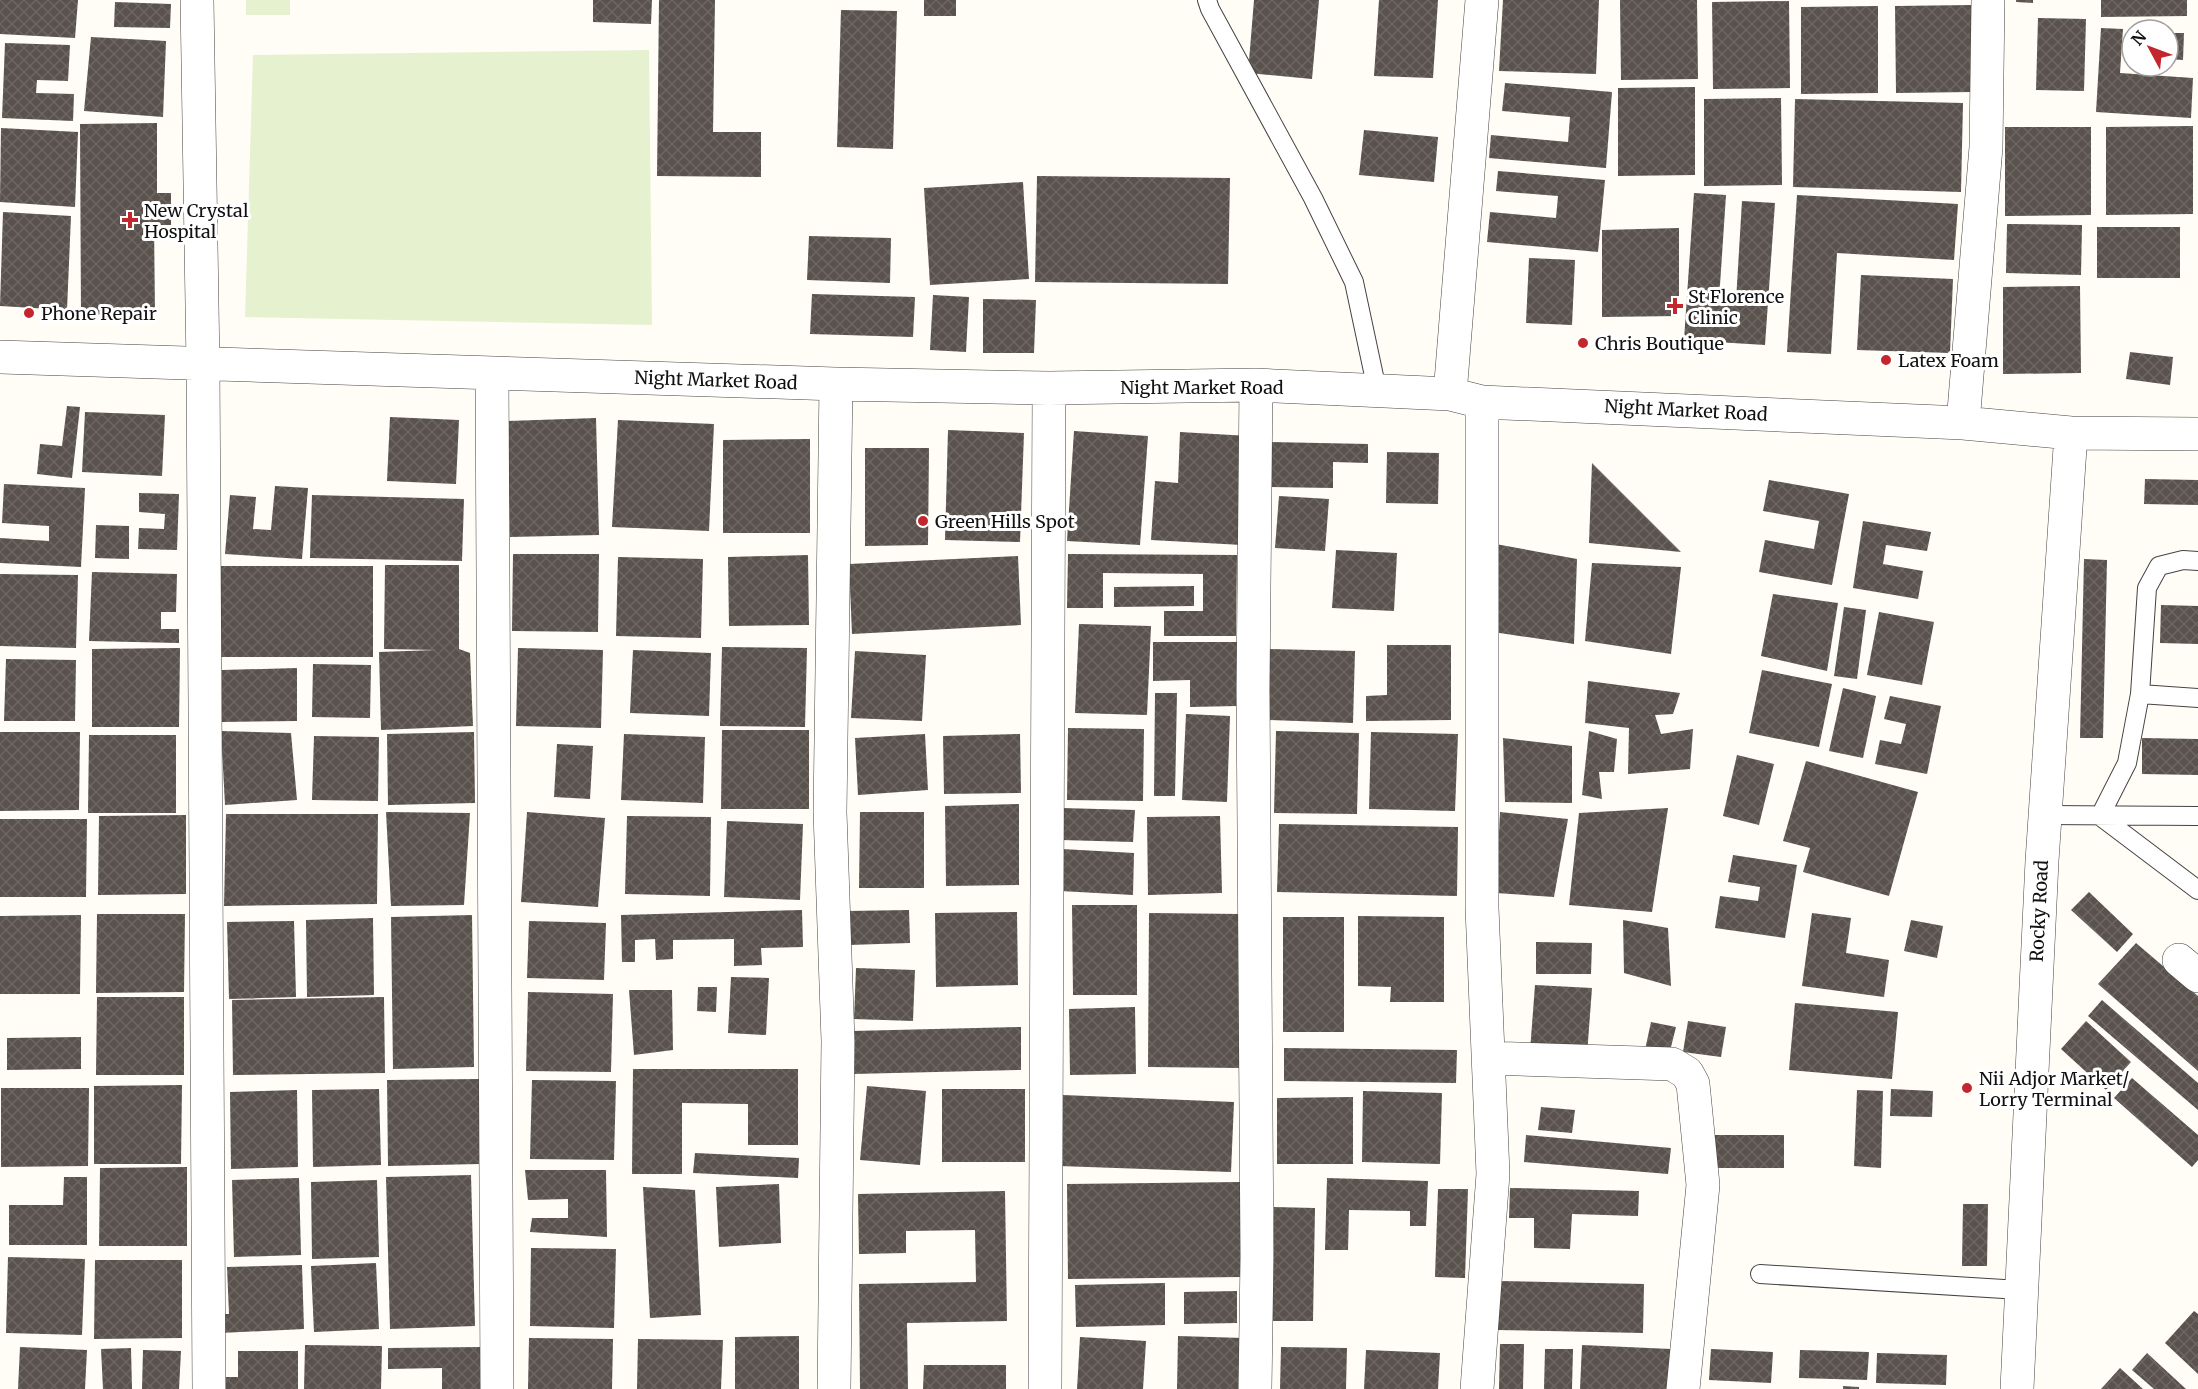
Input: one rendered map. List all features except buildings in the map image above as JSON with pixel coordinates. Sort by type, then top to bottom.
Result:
[{"type":"street","points":[[196,0],[203,365],[208,1389]]},
{"type":"street","points":[[1450,394],[1482,0]]},
{"type":"street","points":[[1963,423],[1986,147],[1988,0]]},
{"type":"street","name":"Night Market Road","points":[[0,357],[836,384],[1048,388],[1256,385],[1450,394],[1482,402],[1963,423],[2071,433],[2198,434]]},
{"type":"street","points":[[492,373],[497,1389]]},
{"type":"street","points":[[834,1389],[838,1041],[830,812],[836,384]]},
{"type":"street","points":[[1255,1389],[1257,1257],[1253,689],[1256,385]]},
{"type":"street","points":[[1045,1389],[1048,388]]},
{"type":"street","points":[[1477,1389],[1493,1174],[1482,908],[1482,402]]},
{"type":"street","name":"Rocky Road","points":[[2017,1389],[2044,815],[2071,433]]},
{"type":"street","points":[[1488,1058],[1672,1064],[1687,1073],[1693,1084],[1703,1185],[1683,1389]]},
{"type":"lane","points":[[1208,0],[1210,9],[1313,198],[1354,282],[1377,390]]},
{"type":"lane","points":[[2100,816],[2127,763],[2140,694],[2147,588],[2159,566],[2183,560],[2198,561]]},
{"type":"lane","points":[[2140,694],[2198,698]]},
{"type":"lane","points":[[2044,815],[2198,816]]},
{"type":"lane","points":[[2100,816],[2198,890]]},
{"type":"lane","points":[[1761,1274],[2020,1290]]},
{"type":"green space","points":[[246,0],[290,0],[290,15],[246,15]]},
{"type":"green space","points":[[649,50],[652,325],[245,317],[253,55]]},
{"type":"place","name":"New Crystal Hospital","points":[[130,220]]},
{"type":"place","name":"St Florence Clinic","points":[[1675,306]]},
{"type":"place","name":"Phone Repair","points":[[29,313]]},
{"type":"place","name":"Chris Boutique","points":[[1583,343]]},
{"type":"place","name":"Latex Foam","points":[[1886,360]]},
{"type":"place","name":"Green Hills Spot","points":[[923,521]]},
{"type":"place","name":"Nii Adjor Market/ Lorry Terminal","points":[[1967,1088]]}]
